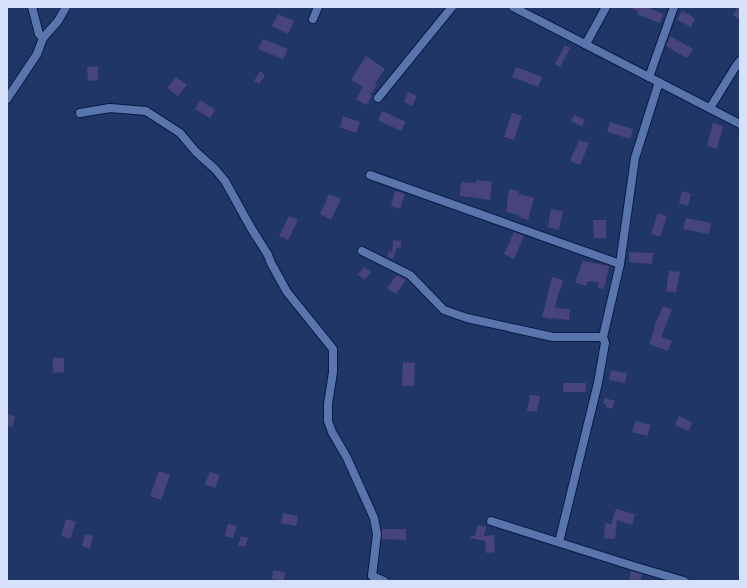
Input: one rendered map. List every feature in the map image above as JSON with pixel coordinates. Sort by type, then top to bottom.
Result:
[{"type":"street","points":[[32,7],[39,34],[43,38]]},
{"type":"street","points":[[7,99],[37,54],[43,38],[58,21],[66,7]]},
{"type":"street","points":[[313,20],[318,7]]},
{"type":"street","points":[[378,98],[452,7]]},
{"type":"street","points":[[513,7],[740,124]]},
{"type":"street","points":[[585,44],[606,7]]},
{"type":"street","points":[[649,77],[674,7]]},
{"type":"street","points":[[710,108],[740,61]]},
{"type":"street","points":[[559,542],[598,383],[605,343],[603,337],[620,264],[634,158],[659,82]]},
{"type":"street","points":[[80,113],[110,108],[146,111],[180,133],[196,152],[216,169],[225,181],[268,255],[287,292],[333,349],[333,372],[328,404],[328,421],[332,432],[347,458],[374,518],[377,534],[372,576],[384,581]]},
{"type":"street","points":[[370,175],[620,264]]},
{"type":"street","points":[[362,251],[410,275],[444,310],[467,318],[553,337],[603,337]]},
{"type":"street","points":[[491,521],[684,581]]},
{"type":"building","points":[[630,7],[646,7],[663,14],[660,23],[637,14],[638,12]]},
{"type":"building","points":[[738,7],[740,7],[740,20],[733,15]]},
{"type":"building","points":[[682,11],[695,18],[691,27],[677,20]]},
{"type":"building","points":[[278,14],[294,21],[288,34],[272,26]]},
{"type":"building","points":[[670,36],[693,49],[687,58],[666,46]]},
{"type":"building","points":[[263,39],[288,49],[283,59],[258,49]]},
{"type":"building","points":[[565,45],[570,48],[560,67],[555,64]]},
{"type":"building","points":[[366,56],[385,69],[375,84],[377,85],[370,95],[372,96],[366,105],[356,99],[363,87],[351,80]]},
{"type":"building","points":[[98,66],[98,80],[88,81],[87,67]]},
{"type":"building","points":[[516,67],[542,77],[538,87],[512,77]]},
{"type":"building","points":[[260,71],[265,75],[259,84],[254,81]]},
{"type":"building","points":[[176,77],[187,85],[178,96],[167,88]]},
{"type":"building","points":[[408,92],[417,96],[412,106],[404,102]]},
{"type":"building","points":[[200,100],[215,110],[210,118],[195,109]]},
{"type":"building","points":[[382,111],[406,122],[401,131],[378,120]]},
{"type":"building","points":[[512,113],[522,116],[514,140],[504,137]]},
{"type":"building","points":[[574,115],[585,120],[582,127],[571,121]]},
{"type":"building","points":[[343,116],[360,122],[356,133],[340,127]]},
{"type":"building","points":[[610,122],[633,129],[630,139],[607,132]]},
{"type":"building","points":[[713,123],[723,126],[717,149],[707,146]]},
{"type":"building","points":[[579,140],[589,143],[580,165],[570,161]]},
{"type":"building","points":[[476,180],[492,182],[490,200],[460,196],[461,182],[476,183]]},
{"type":"building","points":[[509,189],[519,191],[519,194],[534,198],[528,220],[519,217],[519,215],[506,212]]},
{"type":"building","points":[[395,191],[405,194],[400,209],[391,206]]},
{"type":"building","points":[[682,191],[691,194],[688,206],[679,203]]},
{"type":"building","points":[[329,194],[341,199],[331,220],[320,214]]},
{"type":"building","points":[[551,209],[563,211],[559,230],[548,227]]},
{"type":"building","points":[[658,213],[667,216],[660,237],[651,234]]},
{"type":"building","points":[[289,216],[298,220],[288,240],[279,236]]},
{"type":"building","points":[[686,218],[711,223],[709,234],[683,229]]},
{"type":"building","points":[[593,220],[606,220],[606,238],[594,238]]},
{"type":"building","points":[[514,232],[524,236],[514,259],[504,254]]},
{"type":"building","points":[[393,240],[401,241],[401,248],[397,248],[393,259],[387,257],[389,251],[392,252]]},
{"type":"building","points":[[629,252],[653,253],[652,264],[629,262]]},
{"type":"building","points":[[583,261],[609,266],[604,289],[598,288],[599,283],[588,281],[586,286],[575,282]]},
{"type":"building","points":[[364,267],[371,272],[365,280],[358,275]]},
{"type":"building","points":[[669,271],[680,272],[676,293],[666,291]]},
{"type":"building","points":[[397,275],[406,280],[396,294],[387,288]]},
{"type":"building","points":[[552,277],[563,280],[555,308],[570,309],[569,320],[542,317]]},
{"type":"building","points":[[663,306],[672,310],[661,337],[672,341],[668,351],[649,344]]},
{"type":"building","points":[[53,358],[64,358],[64,372],[53,373]]},
{"type":"building","points":[[403,362],[415,363],[414,386],[402,386]]},
{"type":"building","points":[[611,370],[627,373],[625,383],[609,380]]},
{"type":"building","points":[[563,383],[586,383],[586,392],[563,392]]},
{"type":"building","points":[[530,395],[540,396],[537,412],[527,411]]},
{"type":"building","points":[[605,398],[615,401],[612,409],[606,407],[606,404],[603,403]]},
{"type":"building","points":[[7,414],[15,417],[12,427],[7,425]]},
{"type":"building","points":[[679,416],[692,422],[689,431],[675,425]]},
{"type":"building","points":[[636,421],[651,425],[647,436],[632,432]]},
{"type":"building","points":[[159,471],[170,475],[161,500],[150,496]]},
{"type":"building","points":[[210,472],[220,475],[215,488],[205,484]]},
{"type":"building","points":[[616,509],[635,514],[632,525],[617,520],[615,539],[604,538],[605,523],[611,524]]},
{"type":"building","points":[[283,513],[298,516],[296,526],[281,523]]},
{"type":"building","points":[[66,519],[76,522],[70,539],[61,536]]},
{"type":"building","points":[[228,524],[237,526],[233,538],[225,536]]},
{"type":"building","points":[[478,525],[486,527],[484,536],[494,535],[495,552],[486,553],[485,541],[471,538],[471,536],[475,536]]},
{"type":"building","points":[[382,529],[406,529],[406,540],[382,539]]},
{"type":"building","points":[[85,534],[93,536],[90,549],[82,546]]},
{"type":"building","points":[[241,536],[248,538],[245,547],[238,545]]},
{"type":"building","points":[[273,570],[285,572],[284,581],[272,579]]},
{"type":"building","points":[[631,571],[642,574],[640,581],[629,581]]}]
